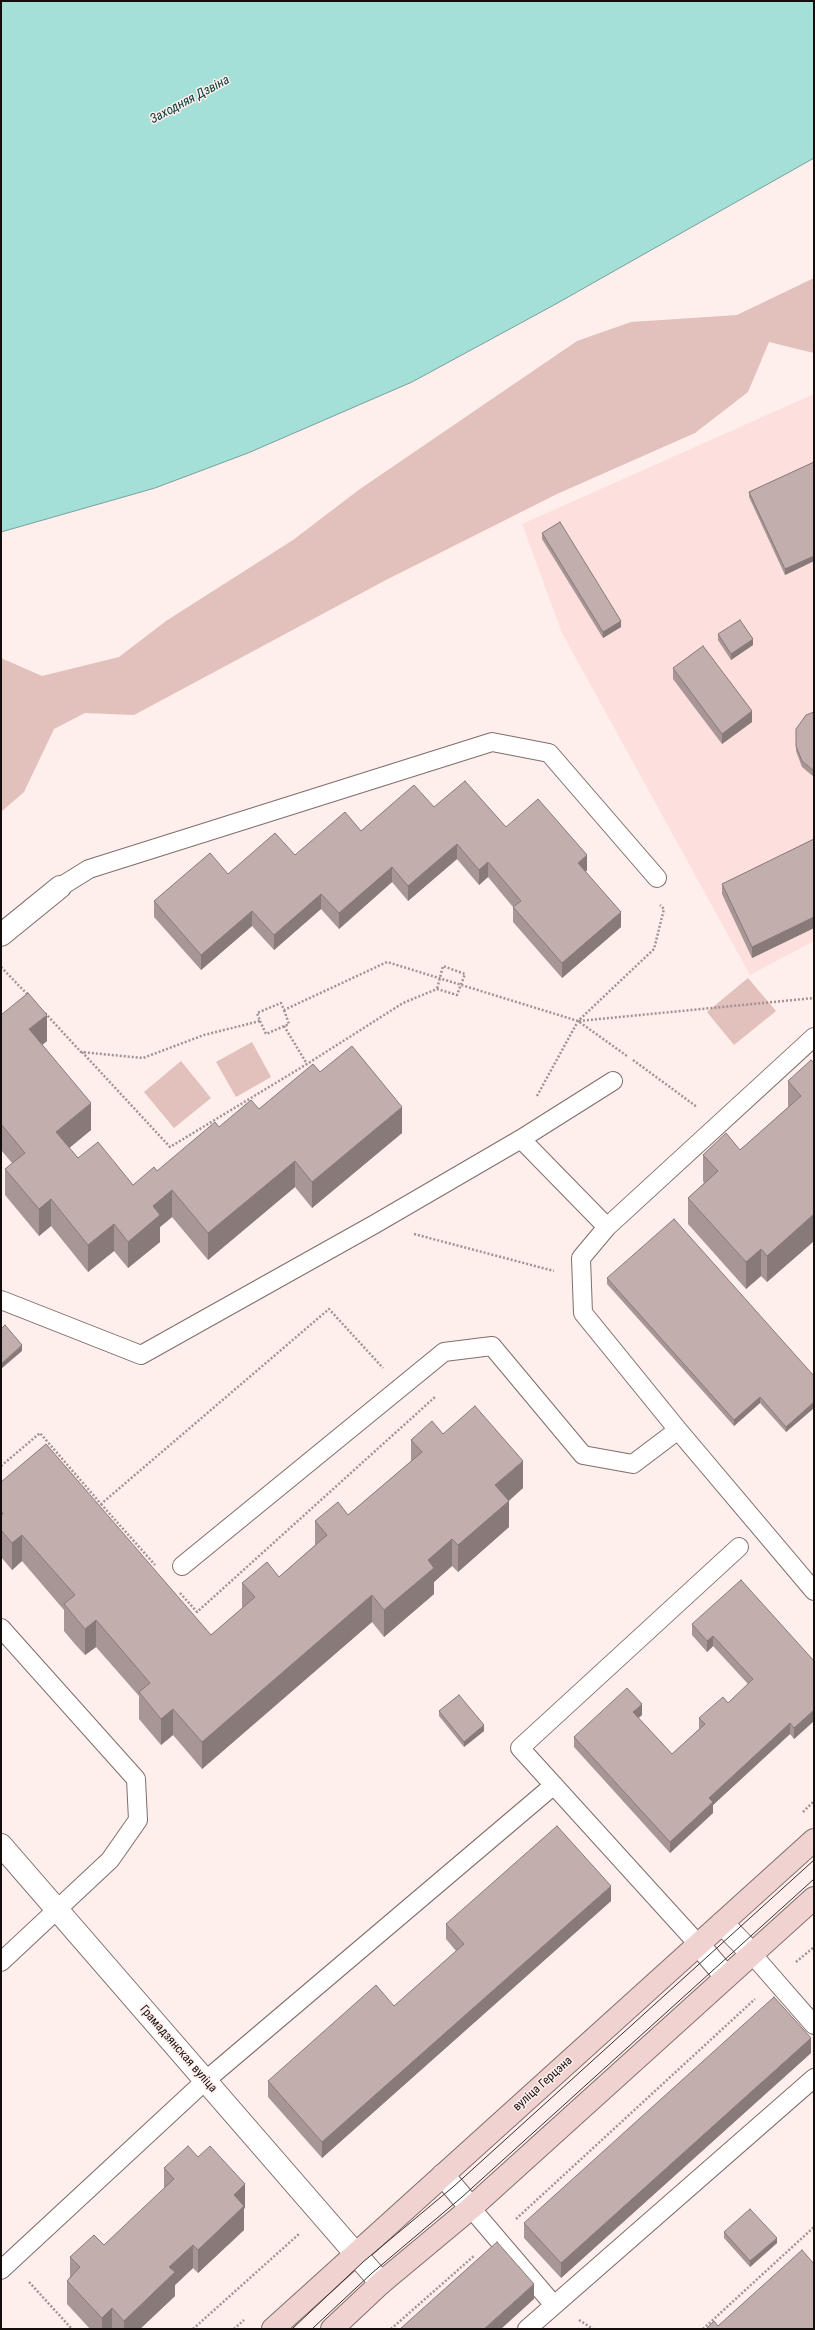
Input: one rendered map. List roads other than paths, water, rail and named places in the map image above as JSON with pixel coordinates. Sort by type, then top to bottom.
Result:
[{"type":"main road","name":"вуліца Герцэна","points":[[273,2329],[355,2253],[814,1840]]},
{"type":"main road","points":[[332,2329],[381,2283],[471,2208],[814,1898]]},
{"type":"street","points":[[1,935],[60,887]]},
{"type":"street","name":"Грамадзянская вуліца","points":[[1,1845],[381,2283]]},
{"type":"street","points":[[722,1923],[752,1954]]},
{"type":"street","points":[[698,1944],[726,1977]]},
{"type":"street","points":[[443,2175],[471,2208]]},
{"type":"lane","points":[[60,887],[89,869],[492,742],[549,753],[657,878]]},
{"type":"lane","points":[[814,1037],[608,1227],[581,1258],[583,1313],[678,1430],[814,1591]]},
{"type":"lane","points":[[1,1300],[141,1355],[375,1224],[521,1139],[613,1081]]},
{"type":"lane","points":[[521,1139],[608,1227]]},
{"type":"lane","points":[[182,1566],[444,1352],[492,1346],[583,1455],[633,1464],[678,1430]]},
{"type":"lane","points":[[698,1944],[678,1925],[520,1748],[739,1547]]},
{"type":"lane","points":[[1,1628],[136,1779],[138,1820],[110,1860],[55,1909],[1,1962]]},
{"type":"lane","points":[[5,2266],[205,2081],[554,1785]]},
{"type":"lane","points":[[752,1954],[774,1982],[814,2024]]},
{"type":"lane","points":[[527,2329],[553,2304],[814,2078]]},
{"type":"lane","points":[[471,2208],[553,2304]]},
{"type":"water","name":"Заходняя Дзвіна","points":[[1,1],[814,1],[814,158],[554,305],[412,382],[248,453],[155,488],[1,532]]},
{"type":"tram line","points":[[292,2329],[363,2262],[453,2187],[814,1860]]},
{"type":"tram line","points":[[312,2329],[372,2273],[462,2197],[814,1879]]}]
